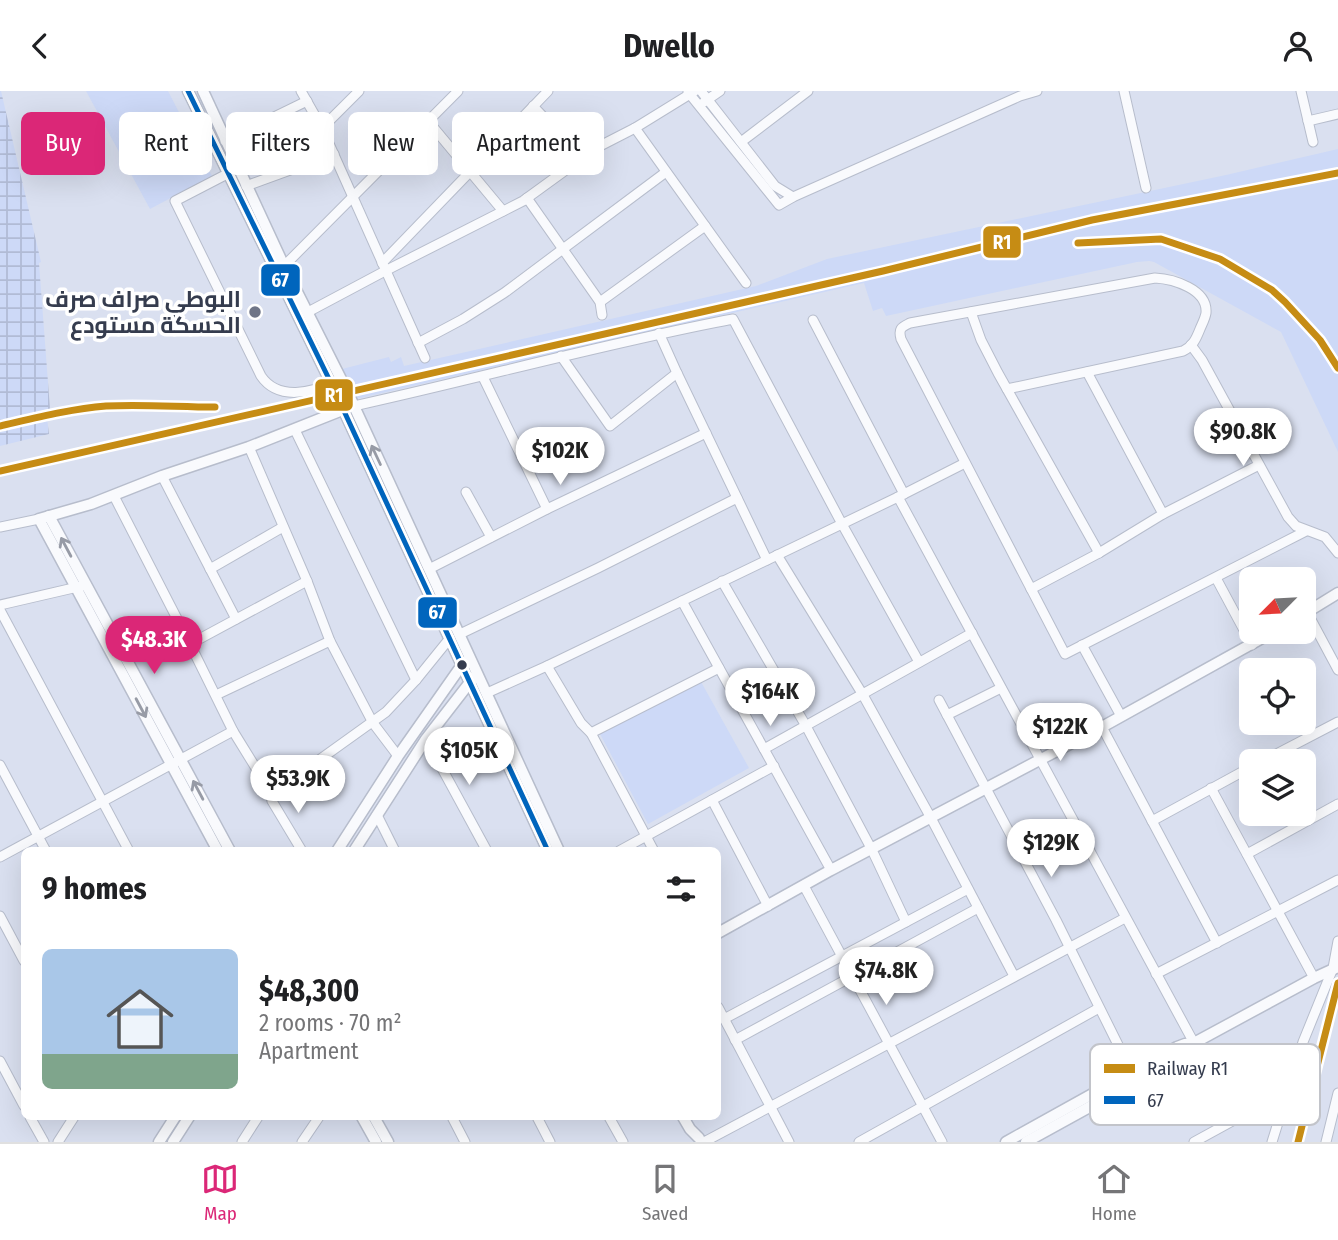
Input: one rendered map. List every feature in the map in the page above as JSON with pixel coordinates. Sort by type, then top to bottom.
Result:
[{"type":"street","points":[[188,91],[226,167]]},
{"type":"street","points":[[203,91],[284,266],[309,312],[336,381]]},
{"type":"street","points":[[301,91],[313,112]]},
{"type":"street","points":[[334,116],[359,91]]},
{"type":"street","points":[[437,112],[457,91]]},
{"type":"street","points":[[527,112],[548,91]]},
{"type":"street","points":[[701,91],[775,186],[793,197]]},
{"type":"street","points":[[699,106],[720,91]]},
{"type":"street","points":[[741,142],[808,91]]},
{"type":"street","points":[[604,144],[635,128],[690,92],[779,205],[1020,96],[1037,91]]},
{"type":"street","points":[[1124,91],[1146,188]]},
{"type":"street","points":[[1312,91],[1301,92],[1313,142]]},
{"type":"street","points":[[225,141],[307,101]]},
{"type":"street","points":[[533,106],[539,112]]},
{"type":"street","points":[[1308,121],[1338,114]]},
{"type":"street","points":[[635,128],[746,282]]},
{"type":"street","points":[[438,133],[452,150]]},
{"type":"street","points":[[334,154],[425,358]]},
{"type":"street","points":[[418,342],[463,319],[504,293],[666,171]]},
{"type":"street","points":[[226,175],[175,201],[261,376],[268,385],[284,391],[313,391],[336,381]]},
{"type":"street","points":[[230,175],[429,569],[463,664],[487,693],[557,847]]},
{"type":"street","points":[[246,186],[276,175]]},
{"type":"street","points":[[284,266],[374,175]]},
{"type":"street","points":[[384,267],[467,175]]},
{"type":"street","points":[[473,175],[503,211]]},
{"type":"street","points":[[309,312],[384,267],[527,198],[559,175]]},
{"type":"street","points":[[527,198],[600,302],[601,315]]},
{"type":"street","points":[[600,302],[705,226]]},
{"type":"street","points":[[1007,389],[1183,351],[1191,345],[1205,316],[1204,304],[1190,288],[1179,283],[1162,278],[1147,279],[910,323],[902,326],[899,333],[1065,655],[1306,531]]},
{"type":"street","points":[[971,312],[989,357],[1099,553]]},
{"type":"street","points":[[0,527],[114,496],[162,476],[295,431],[349,408],[659,333],[733,319],[919,662]]},
{"type":"street","points":[[813,320],[1001,688],[1194,1043]]},
{"type":"street","points":[[659,333],[766,560]]},
{"type":"street","points":[[1191,345],[1209,372],[1288,517],[1296,526],[1325,537],[1338,553]]},
{"type":"street","points":[[561,356],[610,426],[677,373]]},
{"type":"street","points":[[1087,372],[1163,514]]},
{"type":"street","points":[[483,377],[547,509]]},
{"type":"street","points":[[349,408],[455,636],[468,653],[474,677],[546,847]]},
{"type":"street","points":[[295,431],[416,680]]},
{"type":"street","points":[[429,569],[706,433]]},
{"type":"street","points":[[249,447],[330,641],[373,723],[398,756]]},
{"type":"street","points":[[487,693],[965,463]]},
{"type":"street","points":[[1031,589],[1099,553],[1163,514],[1259,465]]},
{"type":"street","points":[[162,476],[236,619]]},
{"type":"street","points":[[466,492],[491,537]]},
{"type":"street","points":[[114,496],[233,731],[270,791],[272,801],[300,847]]},
{"type":"street","points":[[270,791],[280,788],[373,723],[455,636],[737,498]]},
{"type":"street","points":[[44,517],[176,762],[228,847]]},
{"type":"street","points":[[210,569],[284,527]]},
{"type":"street","points":[[777,555],[863,695],[1014,977]]},
{"type":"street","points":[[721,931],[1252,645],[1216,578]]},
{"type":"street","points":[[190,644],[307,581]]},
{"type":"street","points":[[722,581],[806,726],[872,850],[906,922]]},
{"type":"street","points":[[0,605],[81,586]]},
{"type":"street","points":[[1316,606],[1338,593]]},
{"type":"street","points":[[682,601],[831,870]]},
{"type":"street","points":[[0,610],[127,847]]},
{"type":"street","points":[[764,749],[972,632]]},
{"type":"street","points":[[1316,632],[1338,670]]},
{"type":"street","points":[[216,695],[330,641]]},
{"type":"street","points":[[1082,645],[1121,716]]},
{"type":"street","points":[[340,847],[468,653]]},
{"type":"street","points":[[547,666],[581,723],[591,733],[652,847]]},
{"type":"street","points":[[591,733],[719,668]]},
{"type":"street","points":[[357,847],[426,739],[474,677]]},
{"type":"street","points":[[947,715],[1001,688]]},
{"type":"street","points":[[939,700],[1056,920],[1117,1044]]},
{"type":"street","points":[[1286,749],[1338,722]]},
{"type":"street","points":[[1102,727],[1217,943]]},
{"type":"street","points":[[0,857],[233,731]]},
{"type":"street","points":[[426,739],[485,847]]},
{"type":"street","points":[[176,762],[216,847]]},
{"type":"street","points":[[0,765],[44,847]]},
{"type":"street","points":[[626,847],[774,766]]},
{"type":"street","points":[[1152,821],[1239,773]]},
{"type":"street","points":[[1211,788],[1314,978]]},
{"type":"street","points":[[712,800],[768,906]]},
{"type":"street","points":[[1247,854],[1338,804]]},
{"type":"street","points":[[377,815],[393,847]]},
{"type":"street","points":[[1156,974],[1338,880]]},
{"type":"street","points":[[804,886],[942,1142]]},
{"type":"street","points":[[724,1020],[968,889]]},
{"type":"street","points":[[735,1040],[978,908]]},
{"type":"street","points":[[0,916],[21,955]]},
{"type":"street","points":[[699,1141],[770,1107],[1125,918]]},
{"type":"street","points":[[1303,1044],[1336,966],[1338,941]]},
{"type":"street","points":[[1185,1044],[1194,1043],[1336,966]]},
{"type":"street","points":[[859,1142],[1099,1008]]},
{"type":"street","points":[[721,1014],[789,1142]]},
{"type":"street","points":[[0,1061],[21,1100]]},
{"type":"street","points":[[1326,1142],[1338,1093]]},
{"type":"street","points":[[1023,1139],[1090,1098]]},
{"type":"street","points":[[1006,1142],[1023,1139],[1090,1104]]},
{"type":"street","points":[[32,1120],[44,1142]]},
{"type":"street","points":[[58,1142],[72,1120]]},
{"type":"street","points":[[159,1142],[173,1120]]},
{"type":"street","points":[[173,1142],[187,1120]]},
{"type":"street","points":[[242,1142],[256,1120]]},
{"type":"street","points":[[302,1142],[317,1120]]},
{"type":"street","points":[[364,1120],[376,1142]]},
{"type":"street","points":[[376,1120],[388,1142]]},
{"type":"street","points":[[454,1120],[465,1142]]},
{"type":"street","points":[[539,1120],[550,1142]]},
{"type":"street","points":[[611,1120],[623,1142]]},
{"type":"street","points":[[685,1120],[699,1141]]},
{"type":"street","points":[[693,1120],[699,1141]]},
{"type":"street","points":[[1194,1142],[1225,1125]]},
{"type":"street","points":[[1272,1142],[1278,1125]]},
{"type":"shaded area","points":[[0,91],[41,262],[50,409],[46,410],[49,434],[0,446]]},
{"type":"shaded area","points":[[86,91],[168,91],[179,112],[119,112],[119,152],[105,126],[105,112],[97,112]]},
{"type":"shaded area","points":[[1338,149],[1338,452],[1281,332],[1149,261],[886,316],[882,308],[873,311],[864,283],[356,399],[342,369],[389,357],[391,362],[401,357],[404,366],[756,286],[827,259]]},
{"type":"shaded area","points":[[132,175],[211,175],[212,176],[150,209]]},
{"type":"shaded area","points":[[700,680],[749,768],[648,824],[600,734]]},
{"type":"rail line","name":"R1","points":[[0,471],[883,271],[1092,220],[1338,173]]},
{"type":"rail line","name":"R1","points":[[1078,243],[1161,239],[1220,259],[1272,290],[1285,302],[1320,340],[1338,368]]},
{"type":"rail line","name":"R1","points":[[0,426],[106,406],[215,407]]},
{"type":"rail line","name":"R1","points":[[1320,1055],[1338,983]]},
{"type":"rail line","name":"R1","points":[[1298,1142],[1302,1125]]},
{"type":"transit line","name":"67","points":[[188,91],[331,383],[546,847]]},
{"type":"place","name":"البوطي صراف صرف الحسكة مستودع","points":[[255,312]]}]
